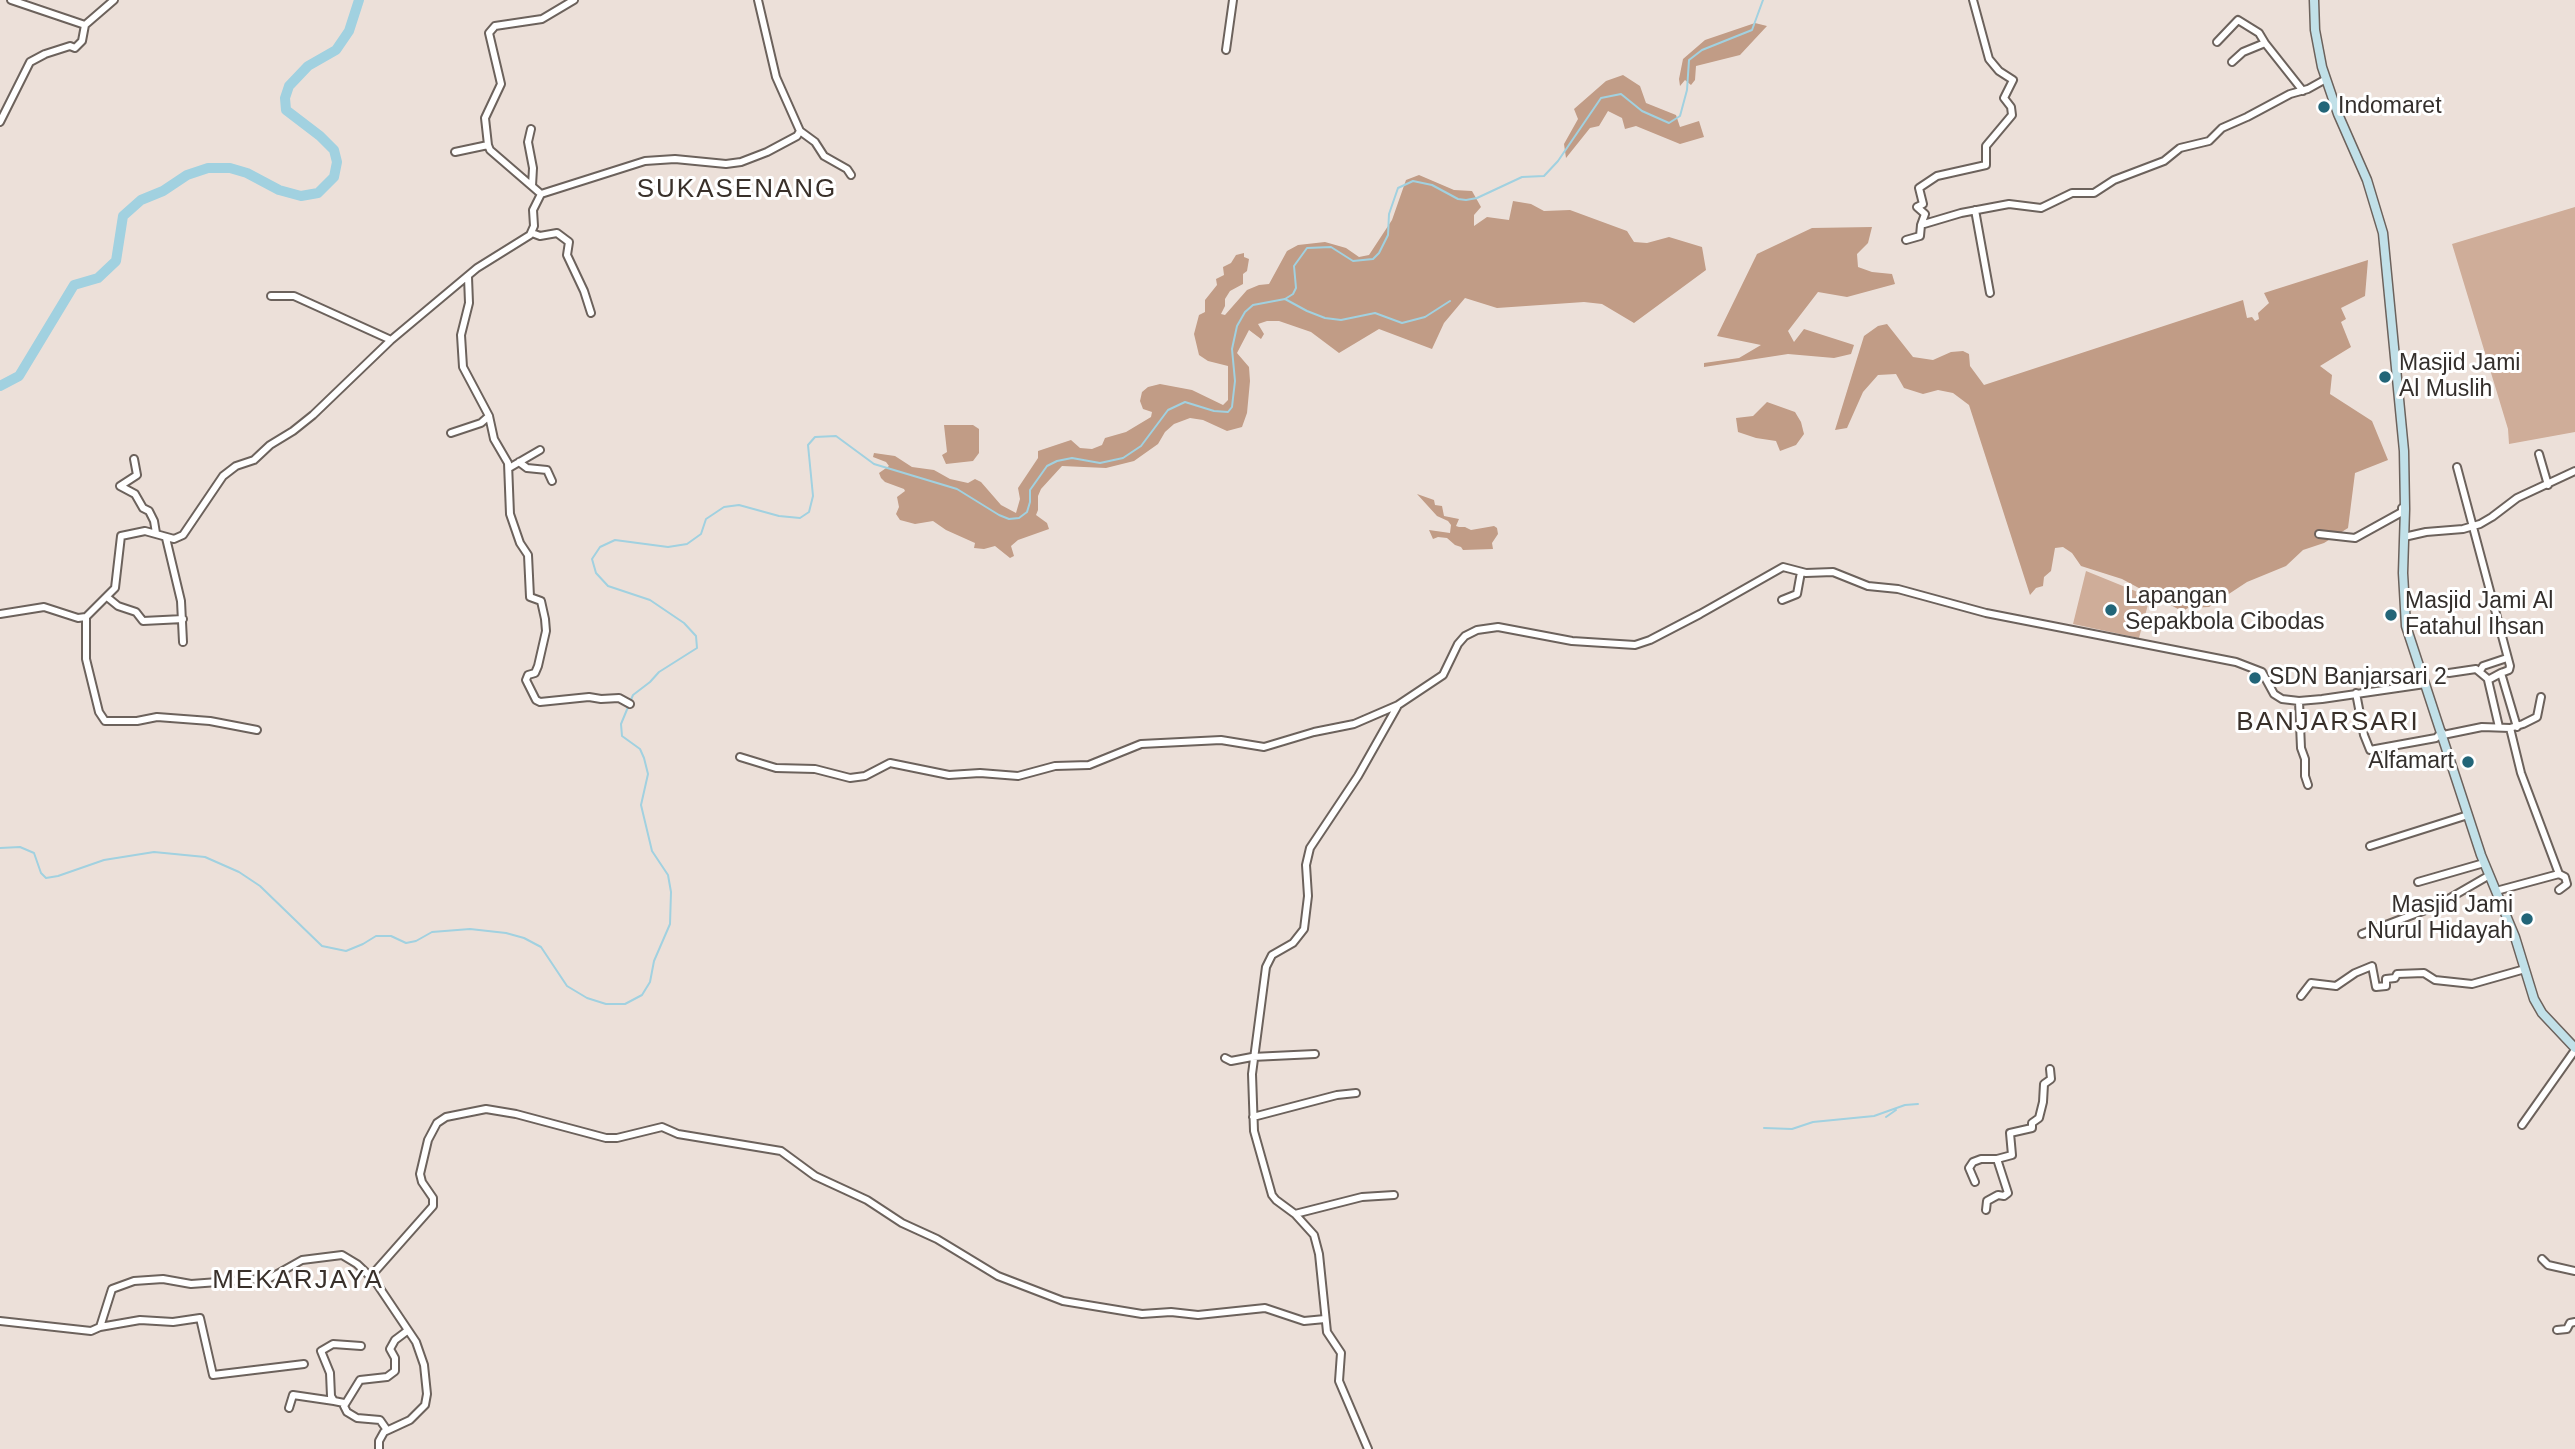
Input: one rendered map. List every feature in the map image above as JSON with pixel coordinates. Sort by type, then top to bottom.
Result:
[{"type":"main road","points":[[2314,0],[2318,52],[2338,114],[2367,180],[2383,233],[2403,444],[2405,620],[2488,876],[2510,924],[2537,1007],[2574,1046]]},
{"type":"street","points":[[11,0],[85,25]]},
{"type":"street","points":[[0,122],[30,62],[70,46],[75,48],[82,41],[85,25],[114,0]]},
{"type":"street","points":[[541,194],[488,145],[485,118],[501,84],[489,33],[495,26],[542,19],[574,0]]},
{"type":"street","points":[[758,0],[776,77],[800,131],[815,142],[824,156],[846,169],[850,175]]},
{"type":"street","points":[[1226,50],[1233,0]]},
{"type":"street","points":[[1906,240],[1921,236],[1924,215],[1917,207],[1923,204],[1918,189],[1937,176],[1986,165],[1986,146],[2012,115],[2011,107],[2004,98],[2013,80],[1999,71],[1989,59],[1973,0]]},
{"type":"street","points":[[2217,43],[2239,20],[2259,33],[2303,91]]},
{"type":"street","points":[[2232,62],[2243,52],[2265,43]]},
{"type":"street","points":[[1921,225],[2009,204],[2041,208],[2072,193],[2094,193],[2119,178],[2164,161],[2180,148],[2209,141],[2220,129],[2326,79]]},
{"type":"street","points":[[531,129],[528,142],[533,168],[532,186]]},
{"type":"street","points":[[0,614],[44,607],[78,618],[86,617],[116,586],[120,538],[139,531],[174,539],[183,535],[223,476],[236,466],[254,460],[270,445],[313,415],[391,340],[485,262],[532,233],[533,210],[541,194],[645,161],[675,159],[741,162],[794,138],[800,131]]},
{"type":"street","points":[[455,152],[488,145]]},
{"type":"street","points":[[1975,210],[1990,293]]},
{"type":"street","points":[[532,233],[540,236],[557,233],[569,242],[568,256],[591,313]]},
{"type":"street","points":[[468,277],[469,303],[460,342],[463,367],[509,468],[510,514],[520,543],[528,555],[530,597],[541,601],[546,627],[536,671],[527,677],[533,694],[537,701],[543,702],[589,696],[623,699],[630,704]]},
{"type":"street","points":[[271,296],[293,296],[391,340]]},
{"type":"street","points":[[451,433],[481,423],[488,417]]},
{"type":"street","points":[[509,468],[540,450]]},
{"type":"street","points":[[2540,457],[2547,485]]},
{"type":"street","points":[[134,459],[137,475],[120,486],[135,494],[149,511],[156,533]]},
{"type":"street","points":[[519,462],[527,468],[547,470],[552,481]]},
{"type":"street","points":[[2456,467],[2511,668],[2488,679]]},
{"type":"street","points":[[2404,537],[2426,531],[2472,526],[2492,517],[2516,498],[2575,471]]},
{"type":"street","points":[[2319,534],[2348,539],[2359,537],[2402,512],[2402,503],[2405,501]]},
{"type":"street","points":[[166,538],[183,619],[183,642]]},
{"type":"street","points":[[740,757],[776,768],[815,769],[850,778],[865,776],[890,763],[949,775],[980,773],[1018,776],[1055,766],[1089,765],[1142,744],[1221,740],[1264,747],[1314,732],[1354,724],[1398,705],[1443,676],[1458,644],[1476,630],[1498,627],[1572,641],[1635,645],[1700,614],[1777,569],[1788,567],[1801,572],[1830,572],[1875,587],[1891,587],[1986,613],[2236,662],[2262,672],[2274,694],[2280,699],[2299,701],[2426,684]]},
{"type":"street","points":[[1782,600],[1797,594],[1801,572]]},
{"type":"street","points":[[107,597],[118,606],[136,612],[143,621],[183,619]]},
{"type":"street","points":[[86,617],[86,659],[99,712],[105,721],[129,722],[157,717],[210,721],[257,730]]},
{"type":"street","points":[[2480,671],[2483,666],[2507,658]]},
{"type":"street","points":[[2449,673],[2476,669],[2488,679],[2499,727]]},
{"type":"street","points":[[2501,673],[2520,770],[2559,874]]},
{"type":"street","points":[[2357,693],[2364,735],[2370,750],[2436,738],[2442,733],[2482,727],[2513,727],[2536,718],[2541,698]]},
{"type":"street","points":[[2299,701],[2301,745],[2308,785]]},
{"type":"street","points":[[1367,1449],[1339,1381],[1341,1353],[1328,1335],[1316,1242],[1310,1230],[1295,1214],[1273,1198],[1253,1118],[1252,1057],[1269,961],[1275,953],[1293,943],[1304,929],[1308,896],[1306,865],[1310,848],[1358,776],[1398,705]]},
{"type":"street","points":[[2370,846],[2468,815]]},
{"type":"street","points":[[2418,882],[2484,863]]},
{"type":"street","points":[[2496,891],[2559,874],[2565,877],[2567,884],[2559,890]]},
{"type":"street","points":[[2362,934],[2436,906],[2488,876]]},
{"type":"street","points":[[2301,996],[2311,983],[2336,986],[2355,973],[2372,966],[2376,987],[2386,986],[2386,979],[2394,978],[2397,974],[2424,973],[2435,980],[2472,984],[2525,969]]},
{"type":"street","points":[[2522,1125],[2574,1046]]},
{"type":"street","points":[[1225,1058],[1231,1061],[1252,1057],[1315,1055]]},
{"type":"street","points":[[1975,1182],[1969,1168],[1973,1162],[2013,1155],[2010,1133],[2032,1128],[2032,1122],[2039,1118],[2044,1084],[2051,1079],[2050,1069]]},
{"type":"street","points":[[1253,1118],[1338,1095],[1356,1093]]},
{"type":"street","points":[[371,1276],[433,1206],[433,1198],[420,1174],[428,1140],[437,1124],[442,1119],[486,1109],[612,1139],[660,1127],[678,1134],[781,1151],[815,1176],[867,1200],[902,1223],[937,1239],[998,1276],[1063,1301],[1142,1314],[1171,1312],[1198,1315],[1265,1308],[1304,1321],[1325,1319]]},
{"type":"street","points":[[1986,1210],[1987,1202],[1998,1195],[2004,1196],[2008,1193],[1997,1159]]},
{"type":"street","points":[[1295,1214],[1362,1197],[1394,1195]]},
{"type":"street","points":[[100,1327],[112,1289],[142,1279],[163,1279],[191,1284],[270,1278],[302,1260],[336,1254],[349,1259],[371,1276],[416,1342],[424,1366],[426,1401],[416,1415],[382,1434],[379,1449]]},
{"type":"street","points":[[2542,1259],[2548,1265],[2575,1271]]},
{"type":"street","points":[[0,1321],[86,1332],[139,1321],[173,1322],[200,1318],[214,1375],[304,1364]]},
{"type":"street","points":[[2557,1330],[2567,1329],[2568,1324],[2575,1322]]},
{"type":"street","points":[[344,1404],[360,1380],[387,1377],[396,1371],[395,1357],[390,1349],[407,1331]]},
{"type":"street","points":[[334,1401],[331,1396],[330,1373],[322,1349],[333,1344],[361,1346]]},
{"type":"street","points":[[289,1408],[293,1395],[344,1404]]},
{"type":"street","points":[[344,1404],[347,1412],[357,1418],[380,1420],[387,1430]]},
{"type":"shaded area","points":[[1755,23],[1767,26],[1740,55],[1696,66],[1695,80],[1691,85],[1685,80],[1680,86],[1683,59],[1705,40]]},
{"type":"shaded area","points":[[1623,75],[1640,86],[1646,103],[1676,115],[1680,127],[1699,121],[1704,137],[1680,144],[1636,126],[1625,129],[1622,118],[1608,111],[1599,126],[1590,128],[1566,158],[1564,144],[1578,119],[1574,109],[1606,81]]},
{"type":"shaded area","points":[[1419,175],[1454,190],[1472,191],[1481,207],[1474,215],[1474,226],[1487,217],[1509,220],[1513,201],[1531,204],[1544,211],[1570,210],[1627,231],[1634,242],[1647,243],[1669,237],[1702,247],[1706,270],[1634,323],[1602,304],[1584,302],[1497,308],[1465,298],[1444,323],[1432,349],[1379,329],[1339,353],[1311,332],[1279,321],[1267,321],[1258,324],[1264,334],[1261,339],[1249,330],[1237,353],[1249,367],[1250,381],[1247,413],[1242,427],[1227,431],[1203,420],[1190,418],[1174,424],[1158,444],[1134,461],[1106,468],[1062,466],[1038,496],[1036,515],[1047,523],[1049,529],[1018,540],[1011,546],[1014,556],[1010,558],[995,546],[974,548],[975,543],[933,521],[915,524],[900,520],[896,514],[899,507],[897,497],[905,491],[881,478],[879,473],[889,466],[873,457],[874,453],[895,456],[912,467],[934,470],[950,479],[968,483],[975,479],[981,482],[1001,505],[1016,513],[1020,499],[1018,488],[1038,458],[1038,451],[1071,440],[1080,448],[1092,449],[1102,445],[1105,438],[1126,432],[1151,417],[1152,412],[1143,409],[1140,401],[1142,392],[1148,387],[1160,384],[1192,390],[1223,405],[1228,400],[1228,366],[1208,361],[1199,355],[1194,334],[1199,315],[1205,312],[1205,300],[1217,285],[1216,279],[1224,275],[1223,267],[1231,263],[1236,255],[1244,253],[1244,257],[1249,259],[1247,271],[1243,274],[1243,284],[1230,291],[1225,299],[1221,314],[1225,315],[1247,290],[1269,284],[1287,251],[1298,245],[1325,242],[1346,248],[1359,257],[1369,255],[1392,220],[1406,180]]},
{"type":"shaded area","points":[[2575,207],[2575,432],[2509,444],[2508,429],[2452,244]]},
{"type":"shaded area","points":[[1872,227],[1868,243],[1857,254],[1858,267],[1892,274],[1895,284],[1847,297],[1818,292],[1788,331],[1794,342],[1804,329],[1854,345],[1851,354],[1834,358],[1788,354],[1704,367],[1704,363],[1739,358],[1761,345],[1717,336],[1757,254],[1812,228]]},
{"type":"shaded area","points":[[2368,260],[2365,296],[2341,308],[2346,319],[2341,322],[2351,347],[2320,366],[2332,375],[2330,394],[2372,421],[2388,460],[2355,473],[2348,528],[2324,543],[2303,550],[2286,566],[2247,582],[2209,607],[2188,608],[2183,611],[2178,609],[2122,579],[2081,566],[2072,553],[2063,547],[2055,548],[2051,571],[2044,577],[2043,586],[2036,588],[2030,595],[1969,405],[1953,393],[1938,390],[1923,394],[1904,388],[1896,374],[1878,375],[1863,392],[1847,428],[1835,430],[1864,336],[1878,326],[1887,324],[1913,357],[1933,360],[1951,352],[1963,351],[1969,354],[1970,366],[1984,385],[2243,300],[2247,318],[2252,317],[2255,321],[2259,319],[2258,313],[2269,303],[2264,293]]},
{"type":"shaded area","points":[[1767,402],[1795,412],[1804,434],[1796,445],[1780,451],[1776,441],[1738,432],[1736,418],[1753,416]]},
{"type":"shaded area","points":[[944,425],[973,425],[979,429],[979,453],[973,461],[946,464],[942,455],[947,452]]},
{"type":"shaded area","points":[[1417,494],[1434,500],[1435,505],[1442,506],[1444,516],[1459,519],[1456,526],[1471,530],[1494,526],[1497,528],[1498,534],[1492,543],[1493,549],[1463,550],[1447,538],[1433,539],[1429,530],[1450,533],[1451,525],[1437,516]]},
{"type":"shaded area","name":"Lapangan Sepakbola Cibodas","points":[[2086,571],[2150,597],[2139,638],[2073,624]]},
{"type":"waterway","points":[[0,386],[19,376],[74,285],[98,278],[116,261],[123,216],[141,200],[163,191],[187,175],[208,168],[230,168],[247,173],[279,190],[301,196],[318,193],[334,177],[337,162],[334,150],[286,110],[285,98],[289,86],[308,66],[336,50],[349,31],[359,0]]},
{"type":"waterway","points":[[0,848],[20,847],[34,853],[41,873],[46,878],[104,860],[154,852],[205,857],[239,872],[260,886],[322,946],[346,951],[376,936],[391,936],[406,943],[432,932],[470,929],[506,933],[541,947],[567,986],[587,998],[606,1004],[625,1004],[642,995],[650,982],[654,961],[670,924],[671,892],[668,875],[652,851],[641,805],[648,774],[644,758],[640,749],[622,736],[621,724],[633,695],[659,672],[697,648],[696,636],[684,623],[650,600],[608,586],[596,573],[592,559],[600,547],[615,540],[668,547],[687,544],[701,534],[706,519],[724,507],[739,505],[779,516],[800,518],[809,512],[813,496],[808,445],[815,437],[836,436],[874,464],[957,489],[999,515],[1009,519],[1019,518],[1027,512],[1030,490],[1047,466],[1072,458],[1100,463],[1123,458],[1141,446],[1168,410],[1185,402],[1214,411],[1228,412],[1232,407],[1235,381],[1232,349],[1237,326],[1245,312],[1253,305],[1285,299],[1293,294],[1296,288],[1294,266],[1307,248],[1331,247],[1353,261],[1373,259],[1388,235],[1389,214],[1398,188],[1413,181],[1432,185],[1458,199],[1466,200],[1477,198],[1522,177],[1544,176],[1558,161],[1601,98],[1621,94],[1642,111],[1669,123],[1680,116],[1687,90],[1689,60],[1702,50],[1752,30],[1763,0]]},
{"type":"waterway","points":[[1285,299],[1325,318],[1341,320],[1375,313],[1402,323],[1425,317],[1450,301]]},
{"type":"waterway","points":[[1764,1128],[1792,1129],[1813,1122],[1874,1116],[1905,1105],[1918,1104]]},
{"type":"waterway","points":[[1886,1117],[1896,1110]]},
{"type":"place","name":"Indomaret","points":[[2324,107]]},
{"type":"place","name":"Masjid Jami Al Muslih","points":[[2385,377]]},
{"type":"place","name":"Lapangan Sepakbola Cibodas","points":[[2111,610]]},
{"type":"place","name":"Masjid Jami Al Fatahul Ihsan","points":[[2391,615]]},
{"type":"place","name":"SDN Banjarsari 2","points":[[2255,678]]},
{"type":"place","name":"Alfamart","points":[[2468,762]]},
{"type":"place","name":"Masjid Jami Nurul Hidayah","points":[[2527,919]]},
{"type":"district","name":"SUKASENANG","points":[[737,190]]},
{"type":"district","name":"BANJARSARI","points":[[2328,723]]},
{"type":"district","name":"MEKARJAYA","points":[[298,1281]]}]
